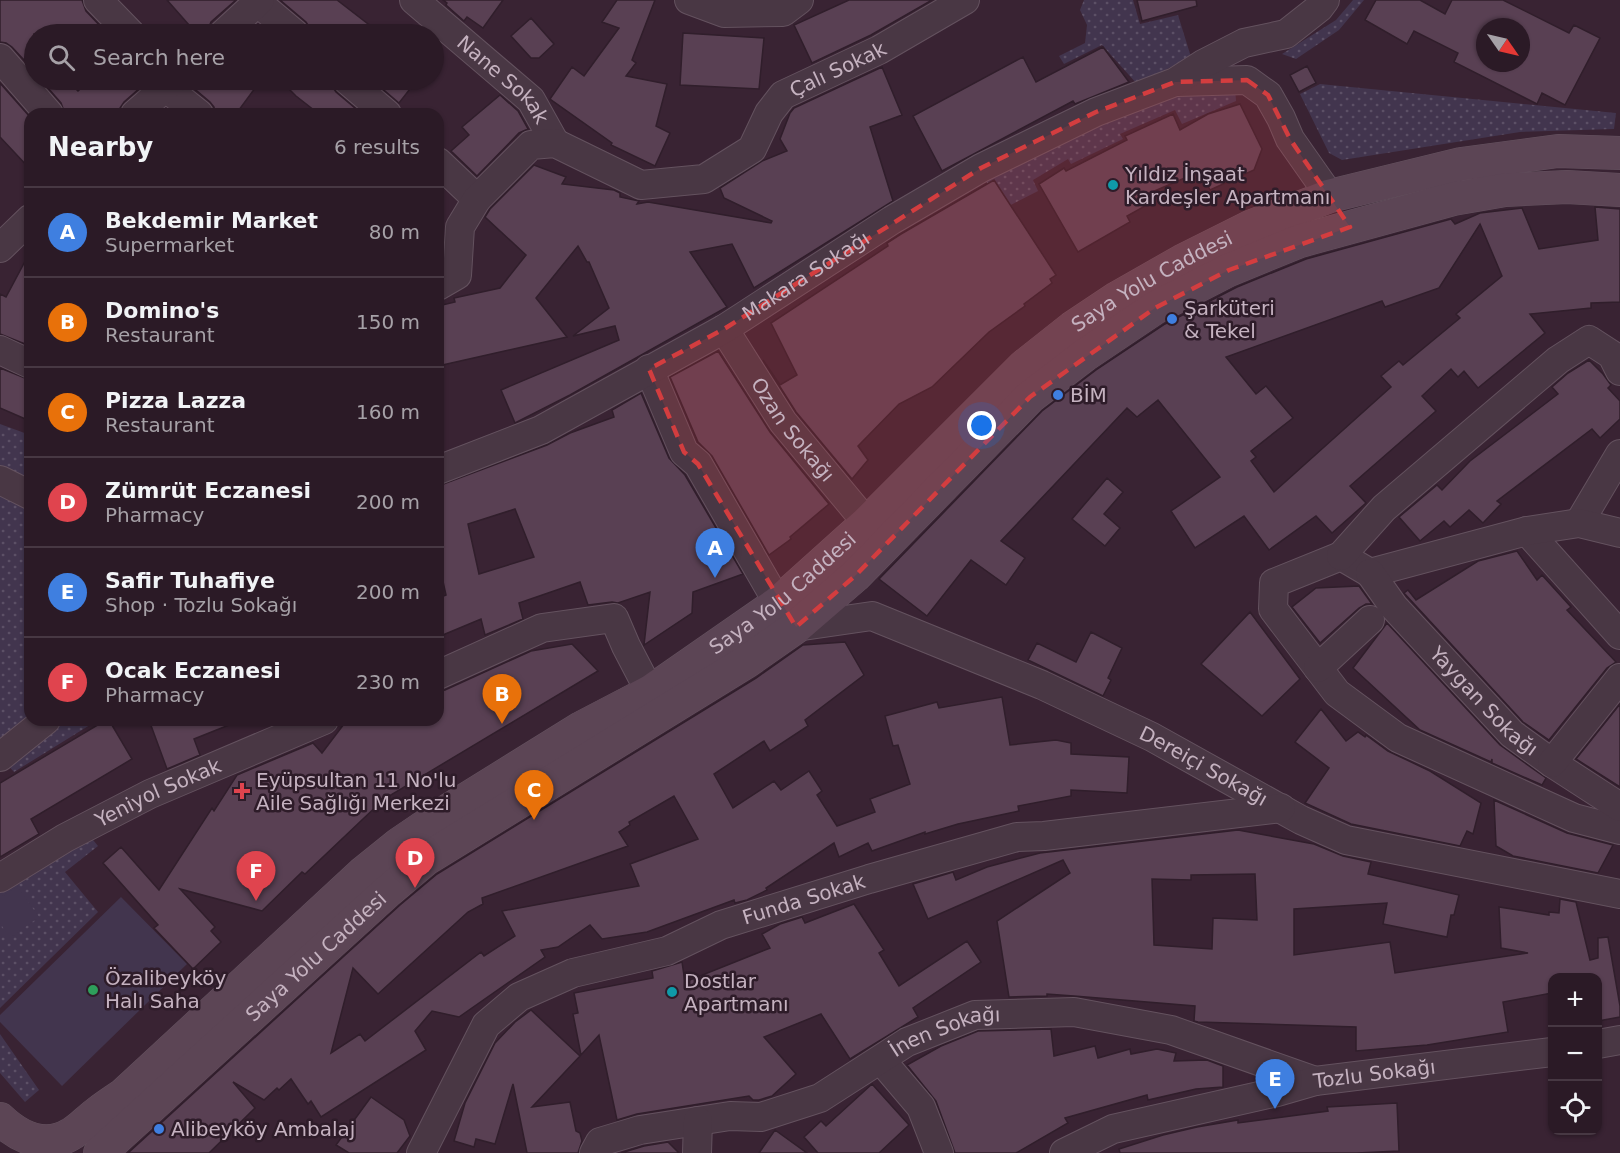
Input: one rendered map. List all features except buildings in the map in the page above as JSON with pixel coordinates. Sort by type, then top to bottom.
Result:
[{"type":"main road","name":"Saya Yolu Caddesi","points":[[100,1153],[426,859],[708,686],[787,615],[867,523],[1024,366],[1072,328],[1117,298],[1182,261],[1252,226],[1330,196],[1471,162],[1558,151],[1620,153]]},
{"type":"main road","name":"Saya Yolu Caddesi","points":[[0,1119],[13,1131],[32,1140],[55,1140],[71,1135],[123,1095],[363,873],[399,844],[581,728],[650,692],[855,576],[1030,397],[1085,355],[1155,308],[1229,270],[1300,241],[1453,199],[1505,190],[1567,187],[1620,190]]},
{"type":"main road","points":[[1330,196],[1350,227]]},
{"type":"street","points":[[98,0],[121,24]]},
{"type":"street","name":"Nane Sokak","points":[[414,0],[442,24]]},
{"type":"street","points":[[689,0],[724,13],[783,12],[799,0]]},
{"type":"street","name":"Çalı Sokak","points":[[555,143],[641,185],[704,178],[752,149],[769,113],[783,95],[879,50],[965,0]]},
{"type":"street","points":[[1175,82],[1203,64],[1244,43],[1286,34],[1325,0]]},
{"type":"street","points":[[232,24],[250,4],[280,24]]},
{"type":"street","name":"Nane Sokak","points":[[444,26],[531,100],[555,143]]},
{"type":"street","points":[[0,58],[24,85]]},
{"type":"street","points":[[1175,82],[1247,80],[1268,95],[1290,139],[1330,196]]},
{"type":"street","name":"Makara Sokağı","points":[[444,468],[541,430],[724,329],[892,220],[981,168],[1096,112],[1175,82]]},
{"type":"street","points":[[28,90],[44,108]]},
{"type":"street","points":[[142,108],[162,90]]},
{"type":"street","points":[[179,90],[194,108]]},
{"type":"street","points":[[359,90],[380,108]]},
{"type":"street","points":[[444,283],[457,275],[460,227],[477,199],[531,145],[555,143]]},
{"type":"street","points":[[444,168],[477,199]]},
{"type":"street","name":"Ozan Sokağı","points":[[724,329],[783,422],[867,523]]},
{"type":"street","points":[[1620,371],[1612,356],[1589,340],[1558,360],[1384,508],[1341,556],[1274,583],[1273,609],[1337,693],[1398,738],[1574,818],[1620,830]]},
{"type":"street","points":[[0,350],[24,361]]},
{"type":"street","points":[[650,369],[684,452],[698,464],[787,615]]},
{"type":"street","points":[[1579,523],[1620,454]]},
{"type":"street","points":[[0,480],[24,492]]},
{"type":"street","points":[[1341,556],[1370,573],[1527,531],[1579,523],[1620,533]]},
{"type":"street","points":[[1527,531],[1620,635]]},
{"type":"street","name":"Yaygan Sokağı","points":[[1370,573],[1394,607],[1512,734],[1620,807]]},
{"type":"street","name":"Dereiçi Sokağı","points":[[787,615],[872,616],[1052,690],[1152,737],[1301,820],[1346,840],[1620,894]]},
{"type":"street","points":[[444,672],[542,628],[614,618],[650,692]]},
{"type":"street","points":[[1318,668],[1370,620]]},
{"type":"street","points":[[1552,763],[1620,678]]},
{"type":"street","points":[[0,757],[39,726]]},
{"type":"street","name":"Yeniyol Sokak","points":[[0,878],[65,838],[150,794],[310,726]]},
{"type":"street","name":"Funda Sokak","points":[[422,1153],[486,1025],[519,997],[573,973],[667,951],[721,925],[869,879],[1017,837],[1044,836],[1281,808]]},
{"type":"street","name":"İnen Sokağı","points":[[594,1153],[600,1142],[640,1130],[730,1116],[761,1117],[820,1098],[907,1042],[975,1015],[1074,1012],[1170,1030],[1315,1081]]},
{"type":"street","points":[[1602,1043],[1620,1040]]},
{"type":"street","name":"Tozlu Sokağı","points":[[1064,1153],[1113,1129],[1278,1092],[1315,1081],[1548,1052]]},
{"type":"street","points":[[881,1060],[921,1107],[939,1153]]},
{"type":"street","points":[[697,1153],[698,1121]]},
{"type":"highlighted area","points":[[1247,80],[1268,95],[1290,139],[1350,227],[1229,270],[1155,308],[1030,397],[855,576],[796,627],[698,464],[684,452],[649,369],[724,329],[981,168],[1096,112],[1175,82]]},
{"type":"shaded area","points":[[1084,0],[1133,0],[1140,24],[1178,15],[1191,57],[1137,84],[1102,45],[1064,64],[1059,56],[1085,43],[1087,25],[1080,10]]},
{"type":"shaded area","points":[[1353,0],[1364,0],[1339,30],[1296,59],[1282,54],[1336,20]]},
{"type":"shaded area","points":[[1320,84],[1616,113],[1614,129],[1520,132],[1342,160],[1329,153],[1300,94]]},
{"type":"shaded area","points":[[1235,88],[1236,101],[1182,124],[1175,110],[1120,134],[1123,139],[1071,164],[1068,159],[1033,180],[1038,191],[1007,207],[979,173],[1149,95]]},
{"type":"shaded area","points":[[0,424],[24,433],[24,478],[0,467]]},
{"type":"shaded area","points":[[0,492],[24,507],[24,722],[0,741]]},
{"type":"shaded area","points":[[48,726],[88,726],[14,772],[4,761]]},
{"type":"shaded area","points":[[89,835],[98,846],[65,872],[98,912],[0,1008],[0,892]]},
{"type":"shaded area","points":[[17,886],[39,917],[10,938],[0,923],[0,898]]},
{"type":"shaded area","name":"Özalibeyköy Halı Saha","points":[[121,897],[187,964],[62,1086],[0,1022],[0,1015]]},
{"type":"shaded area","points":[[0,1034],[39,1090],[25,1102],[0,1073]]},
{"type":"place","name":"Yıldız İnşaat Kardeşler Apartmanı","points":[[1113,185]]},
{"type":"place","name":"Şarküteri & Tekel","points":[[1172,319]]},
{"type":"place","name":"BİM","points":[[1058,395]]},
{"type":"place","name":"Bekdemir Market","points":[[715,578]]},
{"type":"place","name":"Domino's","points":[[502,724]]},
{"type":"place","name":"Eyüpsultan 11 No'lu Aile Sağlığı Merkezi","points":[[242,791]]},
{"type":"place","name":"Pizza Lazza","points":[[534,820]]},
{"type":"place","name":"Zümrüt Eczanesi","points":[[415,888]]},
{"type":"place","name":"Ocak Eczanesi","points":[[256,901]]},
{"type":"place","name":"Özalibeyköy Halı Saha","points":[[93,990]]},
{"type":"place","name":"Dostlar Apartmanı","points":[[672,992]]},
{"type":"place","name":"Safir Tuhafiye","points":[[1275,1109]]},
{"type":"place","name":"Alibeyköy Ambalaj","points":[[159,1129]]}]
